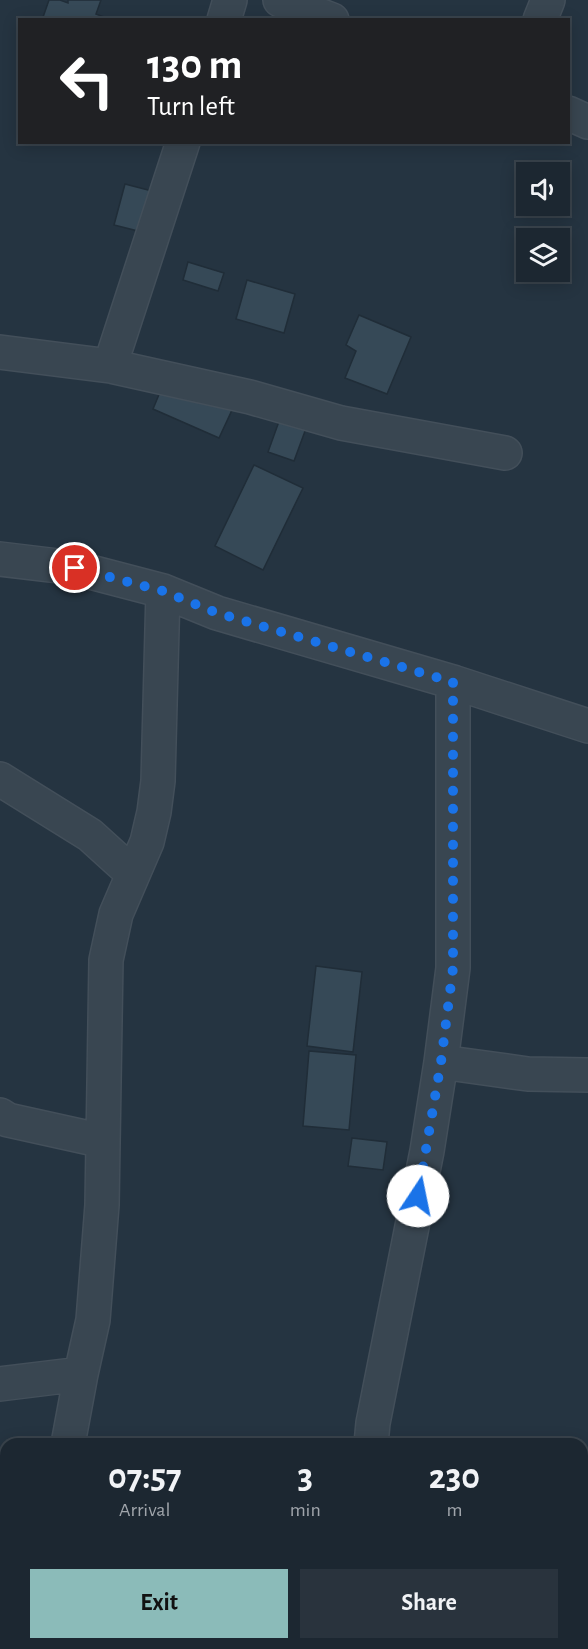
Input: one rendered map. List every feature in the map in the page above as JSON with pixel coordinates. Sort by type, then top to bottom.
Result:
[{"type":"street","points":[[225,18],[230,0]]},
{"type":"street","points":[[280,0],[327,18]]},
{"type":"street","points":[[541,18],[548,0]]},
{"type":"street","points":[[570,114],[588,122]]},
{"type":"street","points":[[110,366],[182,144]]},
{"type":"street","points":[[0,352],[110,366],[250,398],[341,423],[505,453]]},
{"type":"street","points":[[0,559],[75,568],[163,591],[217,613],[453,682],[588,726]]},
{"type":"street","points":[[69,1438],[93,1320],[102,1205],[106,960],[116,914],[147,842],[154,812],[158,781],[163,591]]},
{"type":"street","points":[[371,1438],[372,1423],[427,1151],[453,968],[453,682]]},
{"type":"street","points":[[0,779],[90,835],[133,874]]},
{"type":"street","points":[[441,1062],[528,1074],[588,1075]]},
{"type":"street","points":[[0,1115],[8,1120],[103,1140]]},
{"type":"street","points":[[0,1384],[81,1374]]},
{"type":"building","points":[[49,0],[68,3],[68,0],[101,0],[96,14],[106,18],[43,18]]},
{"type":"building","points":[[125,184],[152,191],[142,232],[114,225]]},
{"type":"building","points":[[188,262],[224,273],[218,291],[183,280]]},
{"type":"building","points":[[247,280],[295,294],[284,333],[236,319]]},
{"type":"building","points":[[359,315],[411,337],[387,394],[345,378],[356,351],[346,345]]},
{"type":"building","points":[[165,380],[232,410],[219,438],[153,409]]},
{"type":"building","points":[[282,413],[308,423],[294,461],[268,452]]},
{"type":"building","points":[[254,465],[303,488],[263,570],[215,546]]},
{"type":"building","points":[[316,966],[362,972],[353,1052],[307,1046]]},
{"type":"building","points":[[309,1051],[356,1055],[349,1130],[303,1126]]},
{"type":"building","points":[[352,1138],[387,1142],[383,1170],[348,1166]]},
{"type":"route","points":[[75,568],[163,591],[217,613],[453,682],[453,968],[441,1062],[418,1196]]}]
